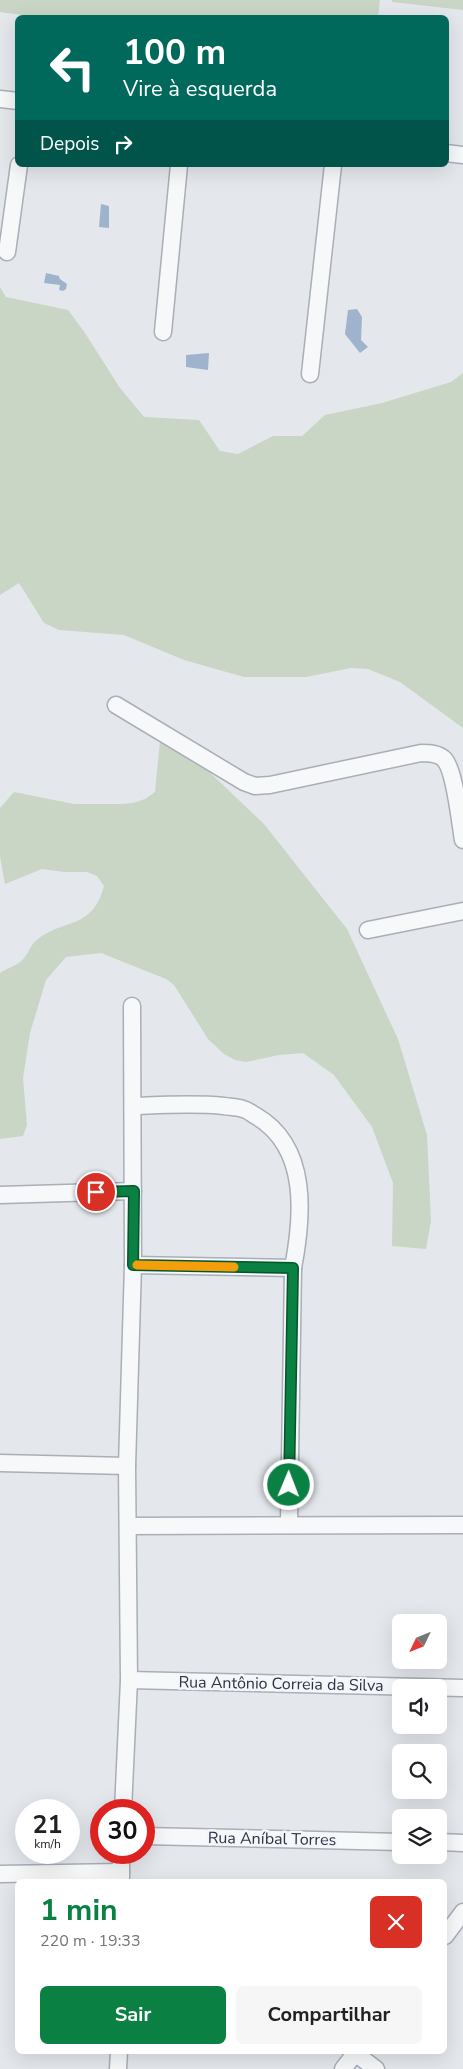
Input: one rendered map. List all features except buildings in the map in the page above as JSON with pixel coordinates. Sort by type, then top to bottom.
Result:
[{"type":"street","points":[[0,99],[15,101]]},
{"type":"street","points":[[449,153],[463,155]]},
{"type":"street","points":[[7,252],[19,167]]},
{"type":"street","points":[[163,332],[179,167]]},
{"type":"street","points":[[310,374],[333,167]]},
{"type":"street","points":[[116,705],[244,782],[255,786],[270,785],[421,753],[438,755],[444,759],[452,776],[463,840]]},
{"type":"street","points":[[368,930],[463,911]]},
{"type":"street","points":[[123,1799],[128,1680],[127,1466],[134,1191],[132,1006]]},
{"type":"street","points":[[133,1106],[206,1104],[243,1109],[265,1121],[284,1140],[295,1171],[300,1208],[300,1233],[293,1268],[289,1525]]},
{"type":"street","points":[[2,1194],[134,1191]]},
{"type":"street","points":[[133,1265],[293,1268]]},
{"type":"street","points":[[0,1463],[127,1466]]},
{"type":"street","points":[[128,1526],[463,1525]]},
{"type":"street","name":"Rua Antônio Correia da Silva","points":[[128,1680],[463,1688]]},
{"type":"street","name":"Rua Aníbal Torres","points":[[155,1836],[392,1842]]},
{"type":"street","points":[[447,1842],[463,1843]]},
{"type":"street","points":[[0,1874],[121,1877],[121,1864]]},
{"type":"street","points":[[447,1933],[463,1912]]},
{"type":"street","points":[[118,2069],[119,2054]]},
{"type":"street","points":[[343,2069],[354,2054]]},
{"type":"street","points":[[358,2054],[376,2069]]},
{"type":"green space","points":[[0,0],[380,0],[378,15],[22,15],[0,12]]},
{"type":"green space","points":[[392,0],[463,0],[463,10],[392,2]]},
{"type":"green space","points":[[0,287],[6,297],[68,310],[120,388],[144,417],[199,420],[220,451],[238,454],[273,436],[302,436],[325,415],[382,403],[451,382],[463,373],[463,728],[400,682],[368,669],[351,668],[306,677],[244,677],[184,660],[124,635],[59,630],[44,623],[19,583],[0,595]]},
{"type":"green space","points":[[160,741],[203,766],[264,824],[347,929],[398,1039],[427,1135],[431,1221],[426,1249],[392,1246],[393,1183],[372,1127],[334,1075],[303,1053],[279,1055],[246,1062],[235,1060],[224,1054],[208,1039],[174,985],[166,979],[101,953],[66,957],[46,980],[30,1033],[23,1078],[27,1125],[23,1136],[0,1139],[0,973],[21,961],[35,942],[47,933],[84,917],[99,900],[104,886],[97,876],[87,872],[64,872],[42,869],[5,884],[0,856],[0,808],[14,792],[74,804],[121,804],[145,799],[155,792]]},
{"type":"water","points":[[101,204],[109,206],[109,228],[99,227]]},
{"type":"water","points":[[46,273],[59,276],[67,284],[66,289],[63,291],[59,290],[60,285],[44,283]]},
{"type":"water","points":[[357,309],[362,317],[361,340],[368,347],[360,353],[345,334],[348,310]]},
{"type":"water","points":[[209,353],[208,370],[186,367],[186,355]]},
{"type":"slow traffic","points":[[137,1265],[234,1267]]},
{"type":"route","points":[[96,1192],[134,1191],[133,1265],[293,1268],[289,1485]]}]
